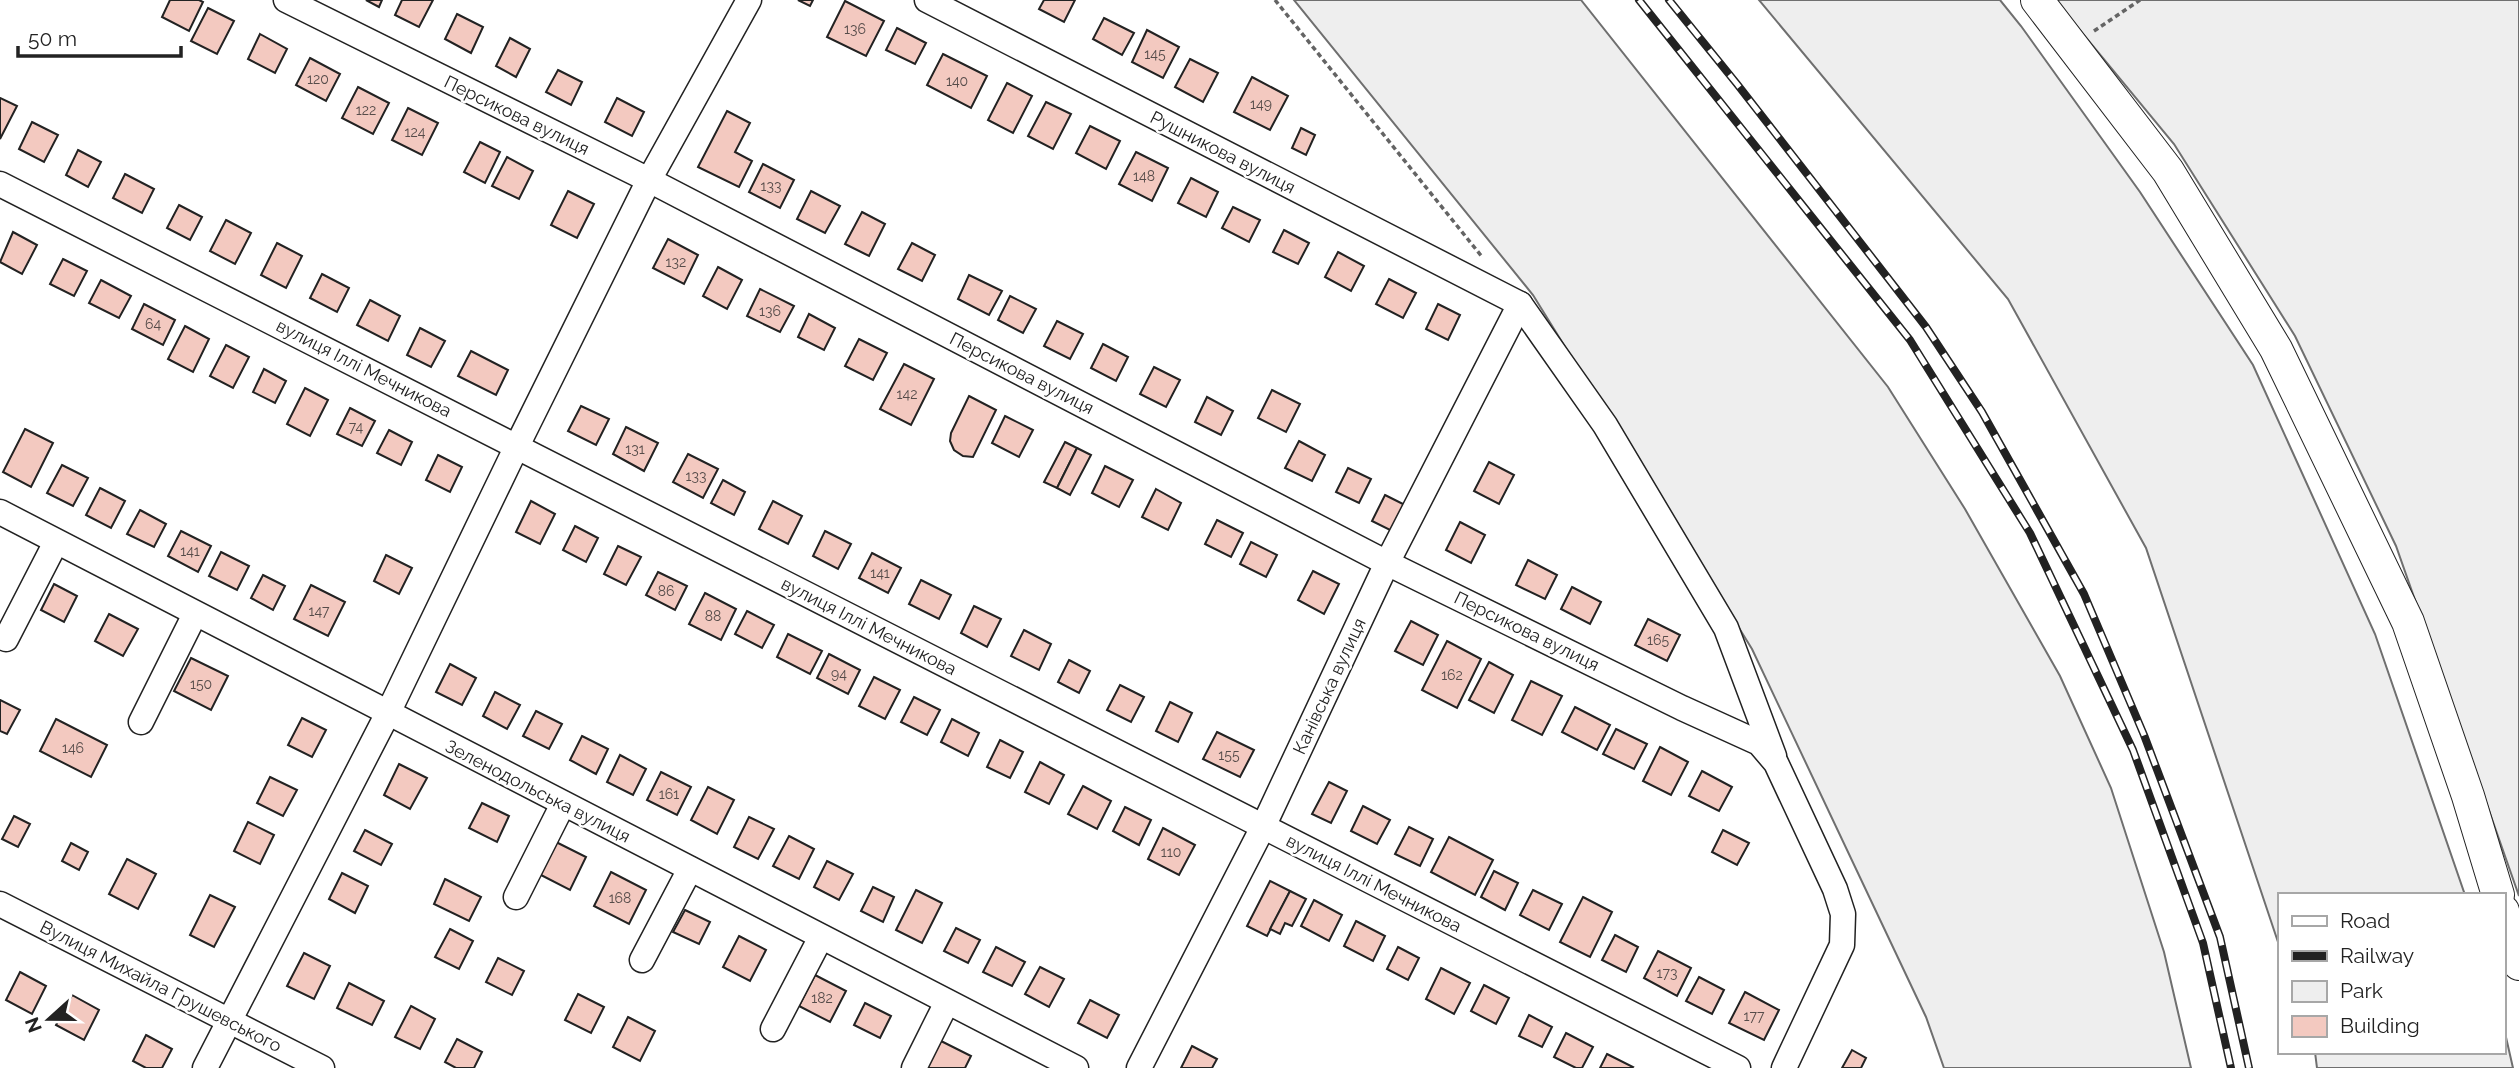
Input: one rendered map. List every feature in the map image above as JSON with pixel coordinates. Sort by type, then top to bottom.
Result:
[{"type":"main road","points":[[2037,0],[2168,171],[2276,349],[2408,622],[2469,796],[2497,893]]},
{"type":"main road","points":[[2505,918],[2519,964]]},
{"type":"street","name":"Персикова вулиця","points":[[286,0],[649,180],[1387,562],[1682,708],[1759,743],[1776,763]]},
{"type":"street","points":[[205,1068],[388,713],[649,180],[749,0]]},
{"type":"street","name":"Рушникова вулиця","points":[[927,0],[1520,304]]},
{"type":"street","name":"вулиця Іллі Мечникова","points":[[0,184],[1738,1068]]},
{"type":"street","points":[[1520,304],[1605,425],[1726,628],[1776,763],[1835,889],[1843,915],[1842,945],[1784,1068]]},
{"type":"street","name":"Канівська вулиця","points":[[1139,1068],[1263,827],[1387,562],[1520,304]]},
{"type":"street","name":"Зеленодольська вулиця","points":[[0,512],[1076,1068]]},
{"type":"street","points":[[6,639],[56,542]]},
{"type":"street","points":[[141,722],[195,614]]},
{"type":"street","points":[[516,897],[563,804]]},
{"type":"street","points":[[642,960],[690,869]]},
{"type":"street","name":"Вулиця Михайла Грушевського","points":[[0,904],[322,1068]]},
{"type":"street","points":[[773,1029],[821,937]]},
{"type":"street","points":[[914,1068],[947,1002]]},
{"type":"path","points":[[1275,0],[1485,260]]},
{"type":"path","points":[[2072,45],[2140,0]]},
{"type":"green space","points":[[1294,0],[1581,0],[1888,387],[1965,509],[2060,676],[2111,788],[2164,952],[2191,1068],[1944,1068],[1926,1017],[1752,649],[1533,295]]},
{"type":"green space","points":[[1759,0],[2000,0],[2021,26],[2140,192],[2253,365],[2375,634],[2464,893],[2278,893],[2278,942],[2146,548],[2008,299]]},
{"type":"green space","points":[[2055,0],[2519,0],[2519,896],[2396,546],[2295,336],[2174,144]]},
{"type":"green space","points":[[2505,1033],[2513,1068],[2317,1068],[2315,1054],[2505,1054]]},
{"type":"building","points":[[170,0],[203,2],[189,31],[162,17]]},
{"type":"building","points":[[366,0],[382,0],[379,7]]},
{"type":"building","points":[[402,0],[433,0],[419,27],[395,15]]},
{"type":"building","points":[[798,0],[813,0],[810,6]]},
{"type":"building","points":[[1044,0],[1075,0],[1064,22],[1039,9]]},
{"type":"building","points":[[845,1],[884,21],[866,56],[827,37]]},
{"type":"building","points":[[208,8],[234,21],[217,54],[191,41]]},
{"type":"building","points":[[457,14],[483,27],[471,53],[445,39]]},
{"type":"building","points":[[1104,18],[1134,33],[1122,55],[1093,39]]},
{"type":"building","points":[[897,28],[926,43],[915,64],[886,50]]},
{"type":"building","points":[[1147,30],[1179,47],[1163,78],[1132,62]]},
{"type":"building","points":[[260,34],[287,49],[275,73],[248,59]]},
{"type":"building","points":[[510,38],[530,49],[516,77],[496,66]]},
{"type":"building","points":[[943,54],[987,76],[971,108],[927,85]]},
{"type":"building","points":[[310,58],[340,74],[326,101],[296,85]]},
{"type":"building","points":[[1190,59],[1218,73],[1203,102],[1175,87]]},
{"type":"building","points":[[558,70],[582,82],[571,105],[546,92]]},
{"type":"building","points":[[1252,77],[1288,96],[1270,130],[1234,112]]},
{"type":"building","points":[[1007,83],[1032,96],[1013,133],[988,120]]},
{"type":"building","points":[[358,87],[389,103],[373,134],[342,118]]},
{"type":"building","points":[[0,98],[17,106],[0,139]]},
{"type":"building","points":[[617,98],[644,112],[632,136],[605,122]]},
{"type":"building","points":[[1046,102],[1071,114],[1053,149],[1028,136]]},
{"type":"building","points":[[408,108],[438,123],[422,155],[392,140]]},
{"type":"building","points":[[727,111],[750,123],[735,152],[752,161],[739,187],[698,167]]},
{"type":"building","points":[[32,122],[58,135],[44,162],[19,149]]},
{"type":"building","points":[[1090,126],[1120,141],[1106,169],[1076,153]]},
{"type":"building","points":[[1301,128],[1315,135],[1306,155],[1292,148]]},
{"type":"building","points":[[480,142],[500,152],[485,183],[464,172]]},
{"type":"building","points":[[78,150],[101,162],[88,187],[66,175]]},
{"type":"building","points":[[1136,152],[1168,168],[1152,201],[1119,184]]},
{"type":"building","points":[[507,157],[533,171],[519,199],[492,186]]},
{"type":"building","points":[[763,164],[794,180],[780,208],[749,192]]},
{"type":"building","points":[[125,174],[154,189],[142,213],[113,198]]},
{"type":"building","points":[[1191,178],[1218,192],[1206,217],[1178,203]]},
{"type":"building","points":[[568,191],[594,204],[577,238],[551,225]]},
{"type":"building","points":[[811,191],[840,206],[825,233],[797,219]]},
{"type":"building","points":[[179,205],[202,217],[190,240],[167,228]]},
{"type":"building","points":[[1233,207],[1260,220],[1249,242],[1222,228]]},
{"type":"building","points":[[862,212],[885,224],[869,256],[845,244]]},
{"type":"building","points":[[226,220],[251,233],[235,264],[210,251]]},
{"type":"building","points":[[1284,230],[1309,243],[1298,264],[1273,252]]},
{"type":"building","points":[[13,232],[37,245],[22,274],[0,262]]},
{"type":"building","points":[[668,239],[698,255],[684,284],[653,268]]},
{"type":"building","points":[[277,243],[302,256],[286,288],[261,275]]},
{"type":"building","points":[[912,243],[935,255],[922,281],[898,269]]},
{"type":"building","points":[[1338,252],[1364,266],[1351,291],[1325,277]]},
{"type":"building","points":[[63,259],[87,271],[74,296],[50,284]]},
{"type":"building","points":[[718,267],[742,280],[727,309],[703,296]]},
{"type":"building","points":[[322,274],[349,288],[337,312],[310,298]]},
{"type":"building","points":[[969,275],[1002,291],[989,315],[958,299]]},
{"type":"building","points":[[1389,279],[1416,293],[1403,318],[1376,304]]},
{"type":"building","points":[[101,280],[131,296],[119,318],[89,303]]},
{"type":"building","points":[[760,289],[794,306],[780,332],[747,316]]},
{"type":"building","points":[[1010,296],[1036,309],[1023,333],[998,320]]},
{"type":"building","points":[[370,300],[400,316],[388,341],[357,325]]},
{"type":"building","points":[[144,304],[175,320],[163,345],[132,329]]},
{"type":"building","points":[[1438,304],[1460,315],[1448,340],[1426,329]]},
{"type":"building","points":[[809,314],[835,328],[824,350],[798,337]]},
{"type":"building","points":[[1057,321],[1083,334],[1070,359],[1044,346]]},
{"type":"building","points":[[185,326],[209,339],[193,372],[168,359]]},
{"type":"building","points":[[420,328],[445,341],[431,367],[407,355]]},
{"type":"building","points":[[859,339],[887,353],[873,380],[845,366]]},
{"type":"building","points":[[1103,344],[1128,357],[1116,381],[1091,368]]},
{"type":"building","points":[[226,345],[249,357],[233,388],[210,376]]},
{"type":"building","points":[[471,351],[508,370],[496,395],[458,376]]},
{"type":"building","points":[[904,364],[934,379],[911,425],[880,409]]},
{"type":"building","points":[[1154,367],[1180,380],[1166,407],[1140,394]]},
{"type":"building","points":[[264,369],[286,381],[275,403],[253,392]]},
{"type":"building","points":[[305,388],[328,400],[310,436],[287,424]]},
{"type":"building","points":[[1272,390],[1300,404],[1286,432],[1258,418]]},
{"type":"building","points":[[969,396],[996,410],[973,457],[963,456],[954,450],[950,441],[951,433]]},
{"type":"building","points":[[1207,397],[1233,411],[1221,435],[1195,422]]},
{"type":"building","points":[[581,406],[609,419],[596,445],[568,431]]},
{"type":"building","points":[[350,408],[375,421],[362,446],[337,434]]},
{"type":"building","points":[[1005,416],[1033,430],[1019,457],[992,443]]},
{"type":"building","points":[[626,427],[658,443],[644,471],[613,454]]},
{"type":"building","points":[[25,429],[53,443],[31,487],[3,472]]},
{"type":"building","points":[[389,430],[412,442],[401,465],[377,453]]},
{"type":"building","points":[[1299,441],[1325,455],[1312,481],[1285,468]]},
{"type":"building","points":[[1065,442],[1077,448],[1057,488],[1044,482]]},
{"type":"building","points":[[1077,448],[1091,455],[1070,495],[1057,488]]},
{"type":"building","points":[[688,454],[718,469],[703,498],[673,482]]},
{"type":"building","points":[[438,455],[462,467],[450,492],[426,480]]},
{"type":"building","points":[[1489,462],[1514,475],[1499,504],[1474,491]]},
{"type":"building","points":[[62,465],[88,478],[73,506],[47,493]]},
{"type":"building","points":[[1105,466],[1133,480],[1119,507],[1092,493]]},
{"type":"building","points":[[1348,468],[1371,479],[1359,503],[1336,492]]},
{"type":"building","points":[[723,480],[745,492],[734,515],[711,503]]},
{"type":"building","points":[[100,488],[125,501],[111,528],[86,515]]},
{"type":"building","points":[[1156,489],[1181,503],[1168,530],[1142,517]]},
{"type":"building","points":[[1385,495],[1405,505],[1392,531],[1372,521]]},
{"type":"building","points":[[531,501],[555,514],[540,544],[516,532]]},
{"type":"building","points":[[773,501],[802,516],[788,544],[759,529]]},
{"type":"building","points":[[140,510],[166,524],[154,547],[127,534]]},
{"type":"building","points":[[1217,520],[1243,533],[1231,557],[1205,544]]},
{"type":"building","points":[[1460,522],[1485,535],[1471,563],[1446,550]]},
{"type":"building","points":[[575,526],[598,538],[586,562],[563,550]]},
{"type":"building","points":[[181,531],[211,546],[198,572],[168,556]]},
{"type":"building","points":[[825,531],[851,544],[838,569],[813,556]]},
{"type":"building","points":[[1251,542],[1277,555],[1266,577],[1240,564]]},
{"type":"building","points":[[618,546],[641,557],[626,585],[604,574]]},
{"type":"building","points":[[221,552],[249,566],[237,590],[209,576]]},
{"type":"building","points":[[872,553],[901,568],[888,593],[859,578]]},
{"type":"building","points":[[386,555],[412,568],[399,594],[374,581]]},
{"type":"building","points":[[1528,560],[1557,575],[1545,599],[1516,585]]},
{"type":"building","points":[[1313,571],[1339,584],[1324,614],[1298,600]]},
{"type":"building","points":[[658,572],[687,586],[675,610],[646,595]]},
{"type":"building","points":[[263,575],[285,586],[273,610],[251,598]]},
{"type":"building","points":[[921,580],[951,595],[939,619],[909,604]]},
{"type":"building","points":[[54,584],[77,596],[64,622],[41,610]]},
{"type":"building","points":[[311,585],[345,602],[328,636],[294,619]]},
{"type":"building","points":[[1572,587],[1601,602],[1590,624],[1561,609]]},
{"type":"building","points":[[705,593],[736,609],[721,640],[689,624]]},
{"type":"building","points":[[974,606],[1001,619],[987,647],[961,633]]},
{"type":"building","points":[[747,611],[774,625],[762,648],[735,634]]},
{"type":"building","points":[[109,614],[138,629],[123,656],[95,641]]},
{"type":"building","points":[[1648,619],[1680,635],[1667,661],[1635,645]]},
{"type":"building","points":[[1411,621],[1438,635],[1423,665],[1395,651]]},
{"type":"building","points":[[1024,630],[1051,644],[1039,670],[1011,656]]},
{"type":"building","points":[[788,634],[822,651],[810,674],[777,657]]},
{"type":"building","points":[[1447,641],[1481,659],[1457,708],[1422,690]]},
{"type":"building","points":[[829,654],[860,670],[848,694],[817,678]]},
{"type":"building","points":[[191,658],[228,676],[211,710],[174,691]]},
{"type":"building","points":[[1069,660],[1090,671],[1079,693],[1058,682]]},
{"type":"building","points":[[1489,662],[1513,675],[1494,713],[1469,700]]},
{"type":"building","points":[[450,664],[476,678],[462,705],[436,692]]},
{"type":"building","points":[[874,677],[900,690],[885,719],[859,706]]},
{"type":"building","points":[[1531,681],[1562,696],[1542,735],[1512,720]]},
{"type":"building","points":[[1120,685],[1144,697],[1131,722],[1107,710]]},
{"type":"building","points":[[495,692],[520,705],[507,729],[483,716]]},
{"type":"building","points":[[914,697],[940,710],[927,735],[901,722]]},
{"type":"building","points":[[0,700],[20,710],[7,734],[0,731]]},
{"type":"building","points":[[1170,702],[1192,713],[1178,742],[1156,731]]},
{"type":"building","points":[[1575,707],[1610,725],[1597,750],[1562,732]]},
{"type":"building","points":[[536,711],[562,724],[549,749],[523,736]]},
{"type":"building","points":[[302,718],[326,730],[312,757],[288,745]]},
{"type":"building","points":[[56,719],[107,745],[91,777],[40,751]]},
{"type":"building","points":[[952,719],[979,733],[968,756],[941,742]]},
{"type":"building","points":[[1616,729],[1647,744],[1634,769],[1603,754]]},
{"type":"building","points":[[1217,732],[1254,750],[1240,777],[1203,759]]},
{"type":"building","points":[[582,736],[608,749],[596,774],[570,760]]},
{"type":"building","points":[[1000,740],[1023,752],[1010,778],[987,767]]},
{"type":"building","points":[[1660,747],[1688,762],[1671,795],[1643,781]]},
{"type":"building","points":[[620,755],[646,769],[633,795],[607,782]]},
{"type":"building","points":[[1040,762],[1064,775],[1049,804],[1025,792]]},
{"type":"building","points":[[399,764],[427,778],[410,809],[384,795]]},
{"type":"building","points":[[1702,771],[1732,787],[1719,811],[1689,796]]},
{"type":"building","points":[[661,772],[691,787],[677,815],[647,800]]},
{"type":"building","points":[[270,777],[297,790],[283,816],[257,803]]},
{"type":"building","points":[[1329,782],[1347,791],[1331,823],[1312,814]]},
{"type":"building","points":[[1083,786],[1111,801],[1097,829],[1068,814]]},
{"type":"building","points":[[708,787],[734,800],[717,834],[691,820]]},
{"type":"building","points":[[482,803],[509,816],[497,842],[469,828]]},
{"type":"building","points":[[1363,806],[1390,820],[1377,844],[1351,831]]},
{"type":"building","points":[[1125,807],[1151,820],[1139,845],[1113,831]]},
{"type":"building","points":[[14,816],[30,824],[18,847],[2,839]]},
{"type":"building","points":[[749,817],[774,829],[758,859],[734,847]]},
{"type":"building","points":[[248,822],[274,835],[260,864],[234,851]]},
{"type":"building","points":[[1409,827],[1433,839],[1420,866],[1395,854]]},
{"type":"building","points":[[1163,828],[1195,845],[1179,875],[1148,859]]},
{"type":"building","points":[[365,830],[392,844],[381,865],[354,851]]},
{"type":"building","points":[[1723,830],[1749,843],[1737,865],[1712,852]]},
{"type":"building","points":[[789,836],[814,849],[799,879],[773,866]]},
{"type":"building","points":[[1449,837],[1493,860],[1475,895],[1431,872]]},
{"type":"building","points":[[556,842],[586,857],[570,890],[539,874]]},
{"type":"building","points":[[71,843],[88,852],[79,870],[62,861]]},
{"type":"building","points":[[127,859],[156,874],[138,909],[109,894]]},
{"type":"building","points":[[827,861],[853,874],[839,900],[814,887]]},
{"type":"building","points":[[1494,871],[1518,883],[1505,910],[1481,897]]},
{"type":"building","points":[[611,872],[646,890],[629,924],[594,906]]},
{"type":"building","points":[[342,873],[368,886],[355,913],[329,899]]},
{"type":"building","points":[[445,879],[481,897],[469,921],[434,904]]},
{"type":"building","points":[[1270,881],[1290,891],[1267,936],[1247,926]]},
{"type":"building","points":[[873,887],[894,897],[883,922],[861,911]]},
{"type":"building","points":[[916,890],[942,903],[922,943],[896,930]]},
{"type":"building","points":[[1533,890],[1562,904],[1549,930],[1520,915]]},
{"type":"building","points":[[1290,891],[1306,899],[1292,926],[1285,923],[1280,934],[1270,929]]},
{"type":"building","points":[[210,895],[235,907],[214,947],[190,935]]},
{"type":"building","points":[[1583,897],[1612,912],[1590,957],[1560,942]]},
{"type":"building","points":[[1314,900],[1342,915],[1329,941],[1301,926]]},
{"type":"building","points":[[685,910],[710,922],[699,944],[673,932]]},
{"type":"building","points":[[1356,921],[1385,936],[1373,961],[1344,946]]},
{"type":"building","points":[[956,928],[980,940],[968,963],[944,951]]},
{"type":"building","points":[[450,929],[473,941],[459,969],[435,957]]},
{"type":"building","points":[[1615,935],[1638,947],[1626,972],[1602,960]]},
{"type":"building","points":[[739,936],[766,950],[750,981],[723,967]]},
{"type":"building","points":[[996,947],[1025,962],[1012,986],[983,972]]},
{"type":"building","points":[[1398,947],[1419,958],[1408,980],[1387,969]]},
{"type":"building","points":[[1658,951],[1691,968],[1677,996],[1644,978]]},
{"type":"building","points":[[304,953],[330,966],[314,999],[287,986]]},
{"type":"building","points":[[498,958],[524,971],[512,995],[486,982]]},
{"type":"building","points":[[1040,967],[1064,979],[1049,1007],[1025,994]]},
{"type":"building","points":[[1441,968],[1470,983],[1454,1014],[1426,999]]},
{"type":"building","points":[[20,972],[46,986],[32,1014],[6,1000]]},
{"type":"building","points":[[815,975],[846,991],[830,1022],[799,1006]]},
{"type":"building","points":[[1699,977],[1724,990],[1712,1014],[1686,1001]]},
{"type":"building","points":[[349,983],[384,1001],[372,1025],[337,1008]]},
{"type":"building","points":[[1484,985],[1509,998],[1496,1024],[1471,1011]]},
{"type":"building","points":[[1745,992],[1779,1010],[1764,1040],[1729,1023]]},
{"type":"building","points":[[578,994],[604,1007],[591,1033],[565,1020]]},
{"type":"building","points":[[72,995],[99,1010],[84,1040],[56,1025]]},
{"type":"building","points":[[1090,1000],[1119,1015],[1107,1038],[1078,1023]]},
{"type":"building","points":[[865,1003],[891,1016],[880,1038],[854,1025]]},
{"type":"building","points":[[411,1006],[435,1019],[420,1049],[395,1037]]},
{"type":"building","points":[[1529,1015],[1552,1027],[1542,1047],[1519,1036]]},
{"type":"building","points":[[628,1017],[655,1031],[640,1061],[613,1047]]},
{"type":"building","points":[[1566,1033],[1593,1047],[1582,1068],[1576,1068],[1554,1057]]},
{"type":"building","points":[[146,1035],[172,1049],[162,1068],[146,1068],[133,1061]]},
{"type":"building","points":[[457,1039],[482,1052],[474,1068],[456,1068],[445,1062]]},
{"type":"building","points":[[941,1041],[971,1056],[965,1068],[927,1068]]},
{"type":"building","points":[[1192,1046],[1217,1059],[1212,1068],[1181,1068]]},
{"type":"building","points":[[1852,1050],[1866,1058],[1861,1068],[1842,1068]]},
{"type":"building","points":[[1607,1054],[1633,1067],[1600,1068]]},
{"type":"railway","points":[[1639,0],[1910,340],[2030,533],[2133,750],[2203,943],[2231,1068]]},
{"type":"railway","points":[[1669,0],[1926,327],[1982,412],[2084,594],[2144,735],[2220,937],[2249,1068]]}]
